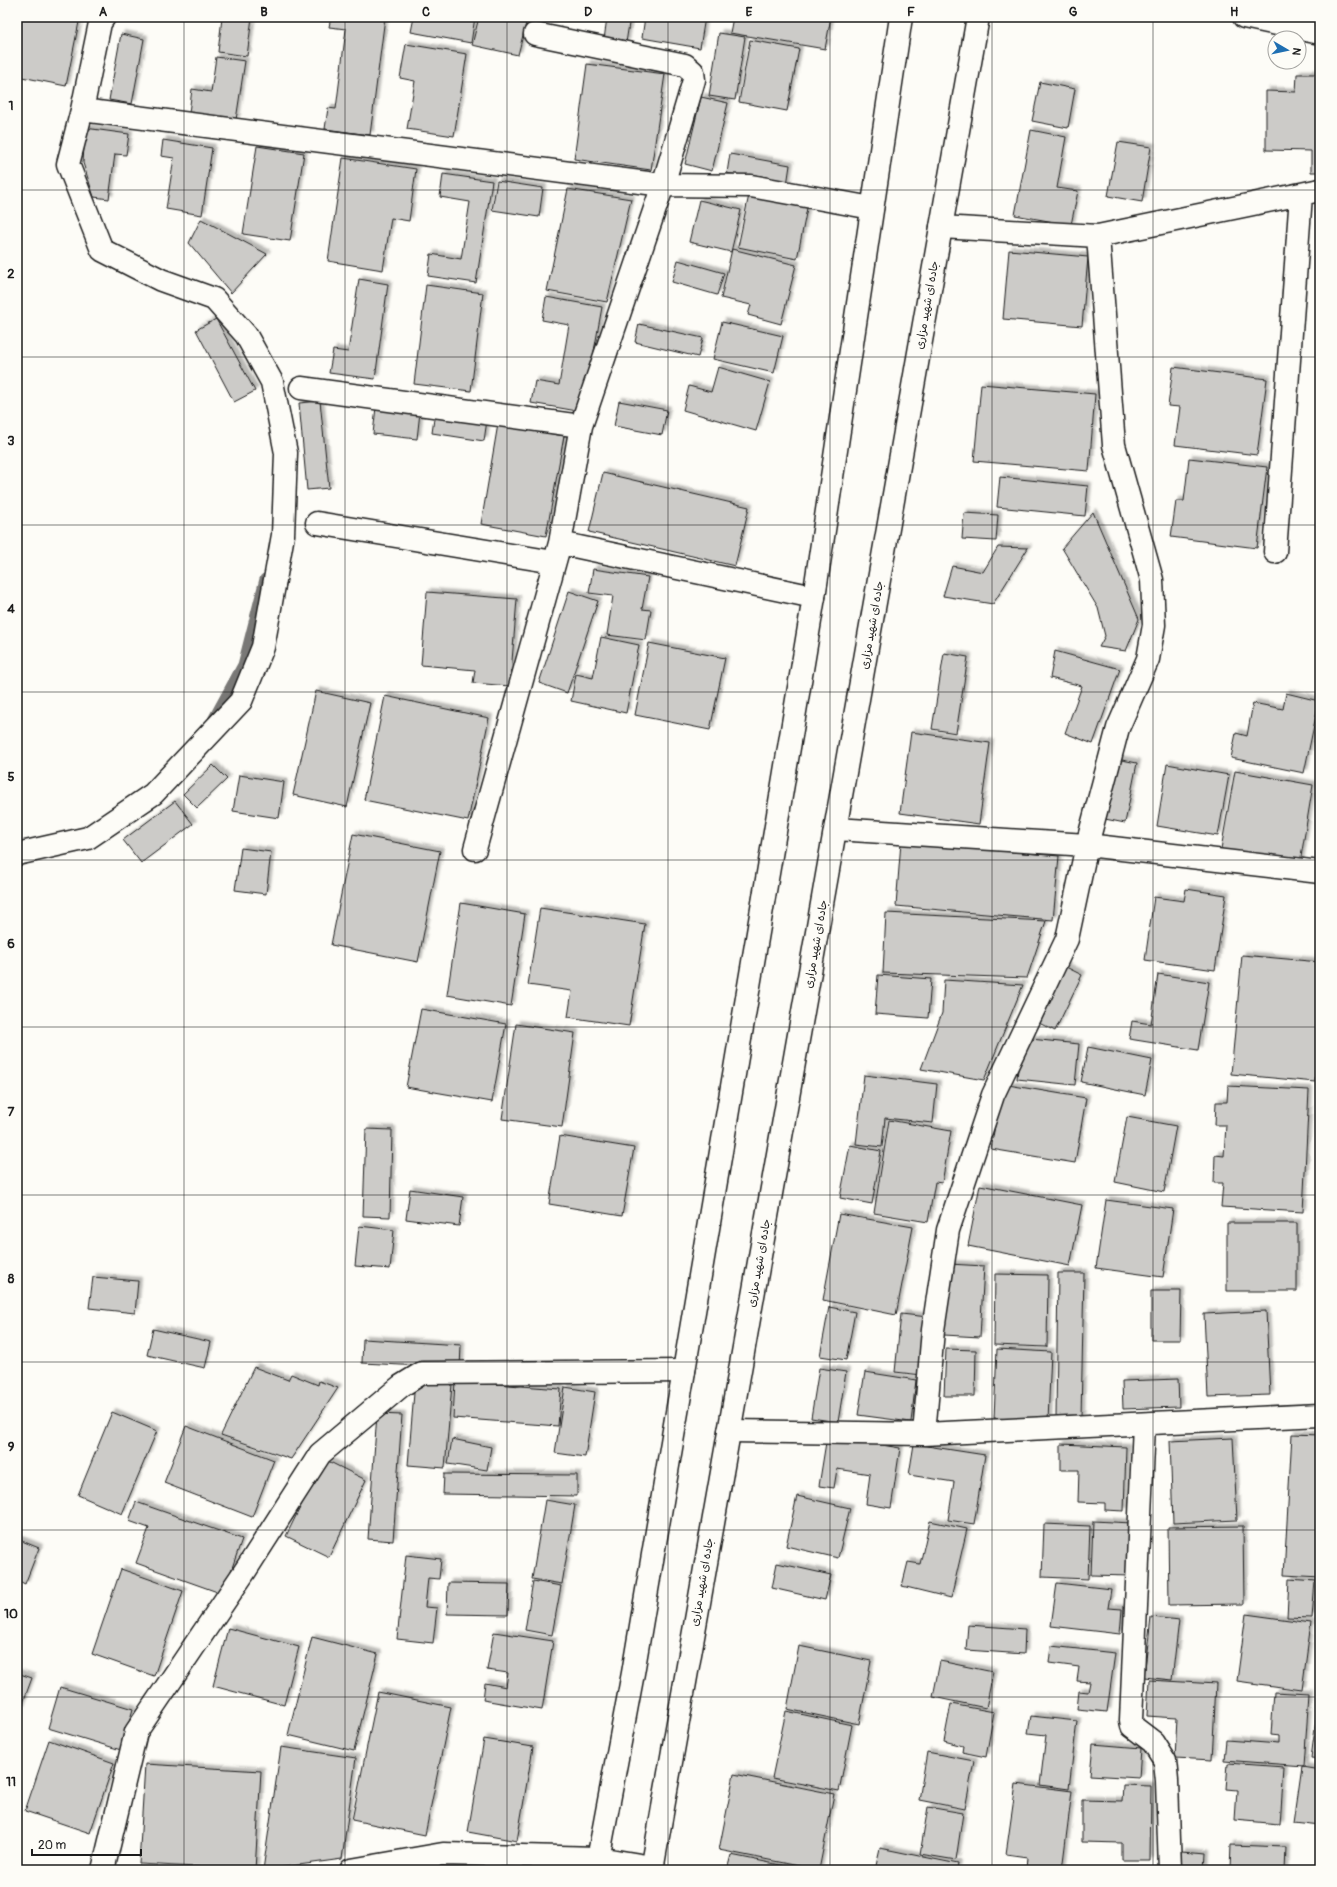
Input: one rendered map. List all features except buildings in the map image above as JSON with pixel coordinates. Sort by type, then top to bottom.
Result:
[{"type":"street","points":[[17,854],[88,838],[153,794],[242,701],[263,647],[283,535],[286,453],[272,382],[246,334],[214,299],[161,280],[102,250],[68,164],[82,110],[100,23],[104,17]]},
{"type":"street","points":[[597,1864],[633,1673],[814,597],[901,17]]},
{"type":"street","name":"جاده ای شهید مزاری","points":[[652,1868],[978,17]]},
{"type":"street","points":[[1244,17],[1320,33]]},
{"type":"street","points":[[475,849],[557,553],[581,426],[663,185],[694,80],[693,72],[685,66],[535,34]]},
{"type":"street","points":[[82,110],[663,185],[751,186],[872,208]]},
{"type":"street","points":[[941,227],[1098,236],[1310,193],[1275,552]]},
{"type":"street","points":[[924,1434],[933,1330],[948,1230],[993,1095],[1067,939],[1087,845],[1118,728],[1148,659],[1154,625],[1152,580],[1114,445],[1098,236]]},
{"type":"street","points":[[301,388],[581,426]]},
{"type":"street","points":[[317,523],[557,553],[814,597]]},
{"type":"street","points":[[836,829],[1087,845],[1320,872]]},
{"type":"street","points":[[104,1870],[136,1732],[245,1571],[320,1454],[401,1386],[422,1373],[684,1371]]},
{"type":"street","points":[[729,1430],[924,1434],[1320,1415]]},
{"type":"street","points":[[1144,1424],[1131,1720],[1132,1726],[1153,1742],[1165,1761],[1170,1870]]},
{"type":"street","points":[[351,1870],[443,1854],[652,1868]]},
{"type":"waterway","points":[[213,720],[243,665],[265,579]]}]
